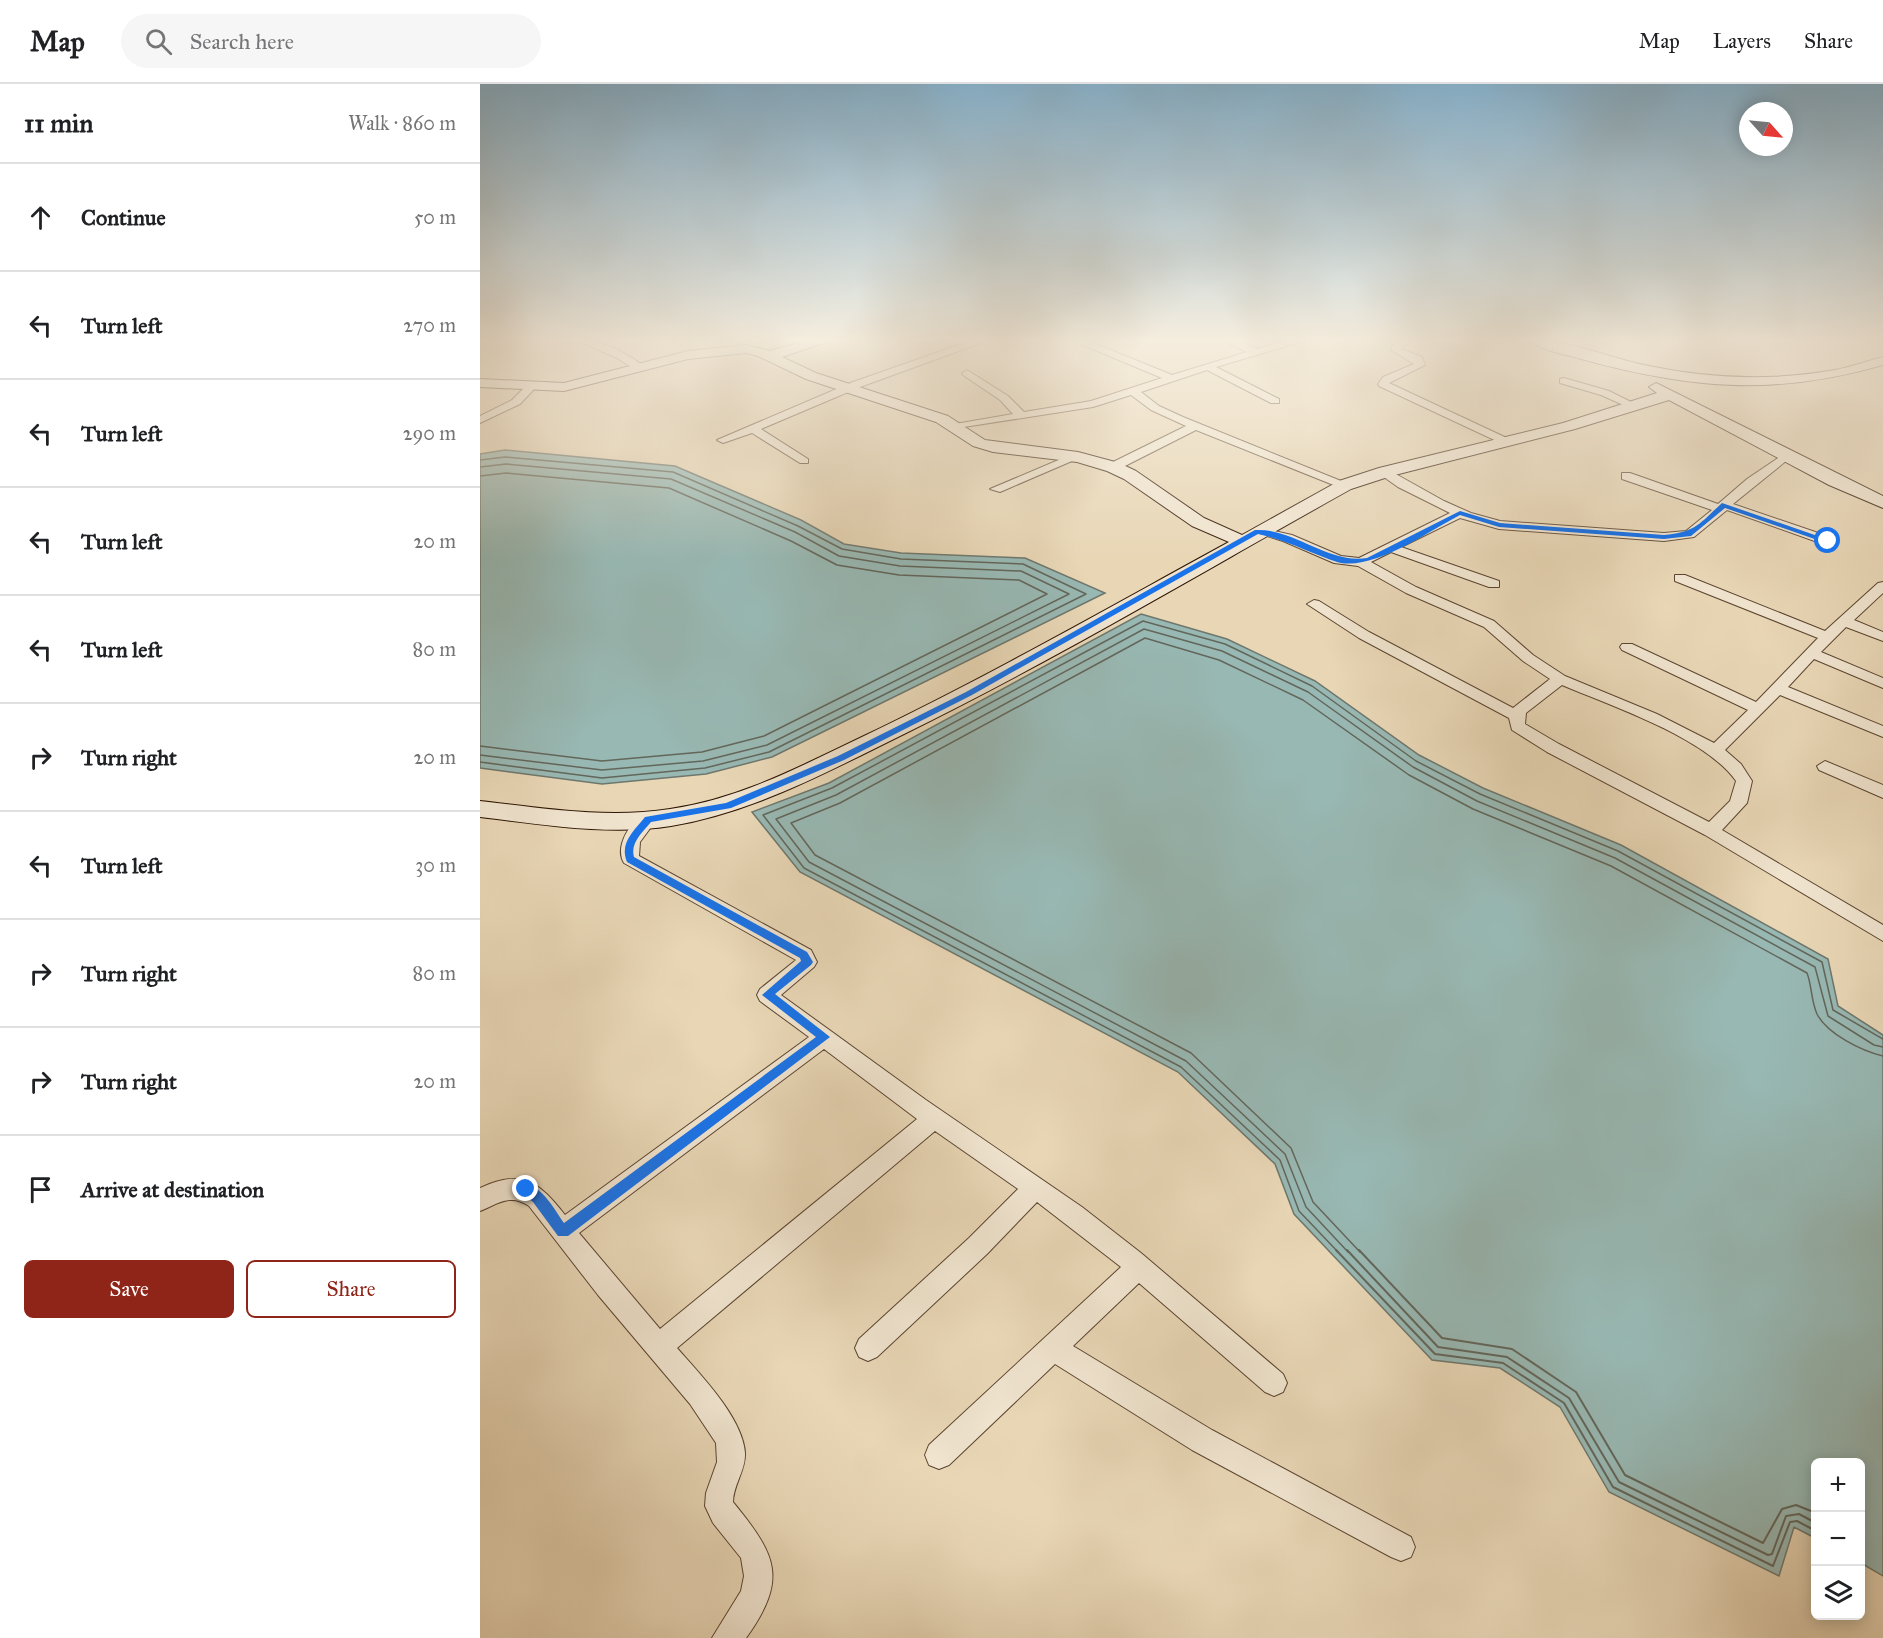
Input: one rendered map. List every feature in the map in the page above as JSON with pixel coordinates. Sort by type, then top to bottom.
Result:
[{"type":"street","points":[[480,420],[495,413]]},
{"type":"street","points":[[723,440],[754,430],[791,413]]},
{"type":"street","points":[[925,413],[955,427],[973,440],[993,447],[1075,456],[1113,467],[1130,475],[1198,522],[1250,536],[1287,538],[1340,560],[1360,562],[1411,590],[1489,624],[1528,658],[1560,679],[1651,717],[1715,750],[1736,768],[1744,780],[1738,803],[1711,831]]},
{"type":"street","points":[[955,427],[1041,413]]},
{"type":"street","points":[[1165,413],[1345,484]]},
{"type":"street","points":[[1444,413],[1507,442]]},
{"type":"street","points":[[480,809],[586,821],[648,819],[728,806],[841,758],[969,694],[1345,484],[1611,413]]},
{"type":"street","points":[[1706,413],[1883,503]]},
{"type":"street","points":[[1113,467],[1195,426]]},
{"type":"street","points":[[754,430],[804,461]]},
{"type":"street","points":[[1385,472],[1413,490],[1460,513],[1499,525],[1664,537],[1689,534],[1787,455]]},
{"type":"street","points":[[996,489],[1075,456]]},
{"type":"street","points":[[1626,477],[1828,541]]},
{"type":"street","points":[[1360,562],[1460,513]]},
{"type":"street","points":[[1391,548],[1494,584]]},
{"type":"street","points":[[1680,578],[1827,637]]},
{"type":"street","points":[[1715,750],[1827,637],[1881,591]]},
{"type":"street","points":[[1314,604],[1364,635],[1516,716]]},
{"type":"street","points":[[1844,621],[1883,637]]},
{"type":"street","points":[[1627,646],[1758,709]]},
{"type":"street","points":[[1811,653],[1883,683]]},
{"type":"street","points":[[1516,716],[1560,679]]},
{"type":"street","points":[[1778,688],[1883,732]]},
{"type":"street","points":[[1516,716],[1518,726],[1525,731],[1711,831],[1883,934]]},
{"type":"street","points":[[1825,766],[1883,792]]},
{"type":"street","points":[[648,819],[631,840],[628,850],[630,859],[804,955],[807,962],[767,995],[934,1118],[1035,1188],[1139,1267],[1274,1383]]},
{"type":"street","points":[[563,1232],[825,1037]]},
{"type":"street","points":[[659,1346],[934,1118]]},
{"type":"street","points":[[480,1200],[504,1188],[516,1186],[526,1189],[537,1198],[718,1420],[731,1446],[731,1462],[719,1496],[719,1506],[744,1535],[755,1554],[759,1572],[755,1599],[727,1638]]},
{"type":"street","points":[[868,1348],[978,1246],[1035,1188]]},
{"type":"street","points":[[939,1455],[1139,1267]]},
{"type":"street","points":[[1053,1348],[1202,1440],[1401,1547]]},
{"type":"water","points":[[505,450],[675,466],[801,520],[844,544],[901,553],[1025,558],[1105,593],[772,757],[706,774],[602,784],[480,768],[480,454]]},
{"type":"water","points":[[1141,614],[1227,639],[1315,681],[1419,755],[1483,788],[1621,845],[1828,959],[1838,1006],[1883,1035],[1883,1576],[1865,1565],[1865,1458],[1811,1458],[1811,1536],[1794,1527],[1779,1576],[1609,1492],[1560,1407],[1500,1368],[1432,1360],[1294,1214],[1275,1164],[1178,1072],[800,872],[752,812],[829,783]]},
{"type":"route","points":[[526,1189],[537,1198],[563,1232],[825,1037],[767,995],[807,962],[804,955],[630,859],[628,850],[631,840],[648,819],[669,818],[728,806],[775,788],[841,758],[969,694],[1257,531],[1287,538],[1346,562],[1360,562],[1369,560],[1460,513],[1482,522],[1518,528],[1678,537],[1697,530],[1724,505],[1828,541]]}]
